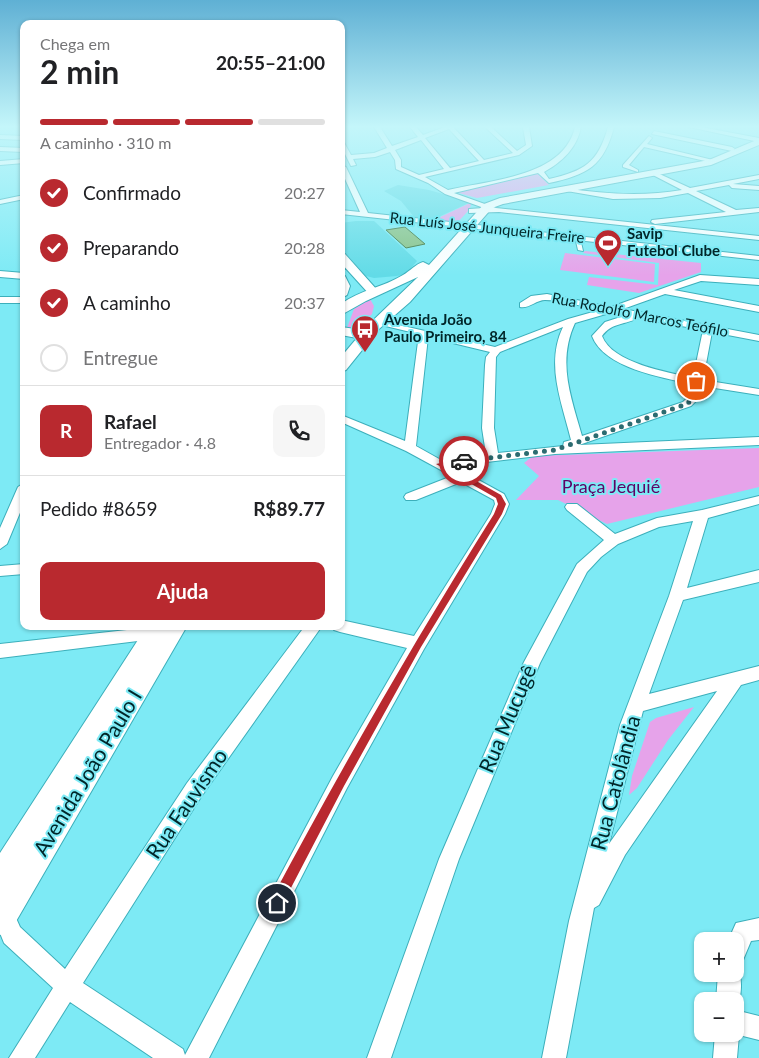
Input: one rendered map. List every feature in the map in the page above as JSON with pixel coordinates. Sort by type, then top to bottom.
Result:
[{"type":"main road","points":[[345,309],[369,288],[408,279],[420,270],[481,208],[556,185],[605,176]]},
{"type":"main road","points":[[556,185],[626,176]]},
{"type":"main road","points":[[345,362],[374,328],[405,299],[465,225]]},
{"type":"main road","points":[[369,288],[382,306],[374,328]]},
{"type":"main road","points":[[345,331],[374,328]]},
{"type":"main road","name":"Avenida João Paulo I","points":[[0,880],[162,630]]},
{"type":"main road","name":"Avenida João Paulo I","points":[[1,914],[162,630]]},
{"type":"street","points":[[346,176],[365,215]]},
{"type":"street","points":[[447,193],[517,176]]},
{"type":"street","points":[[546,176],[556,185],[624,197],[660,196],[759,177]]},
{"type":"street","points":[[556,185],[572,176]]},
{"type":"street","points":[[660,176],[735,213]]},
{"type":"street","points":[[417,177],[481,208],[630,226],[759,238]]},
{"type":"street","points":[[722,185],[759,188]]},
{"type":"street","points":[[10,192],[20,192]]},
{"type":"street","points":[[0,202],[20,198]]},
{"type":"street","points":[[630,226],[759,210]]},
{"type":"street","name":"Rua Luís José Junqueira Freire","points":[[345,212],[759,258]]},
{"type":"street","name":"Rua Luís José Junqueira Freire","points":[[345,218],[365,215]]},
{"type":"street","points":[[713,215],[759,220]]},
{"type":"street","points":[[578,220],[577,238],[581,250]]},
{"type":"street","points":[[345,261],[369,288]]},
{"type":"street","points":[[345,272],[349,273],[353,270]]},
{"type":"street","points":[[0,274],[20,276]]},
{"type":"street","points":[[493,457],[488,428],[490,365],[491,357],[496,350],[571,321],[610,310],[705,277],[759,282]]},
{"type":"street","points":[[345,284],[369,288]]},
{"type":"street","points":[[663,291],[759,309]]},
{"type":"street","name":"Rua Rodolfo Marcos Teófilo","points":[[523,305],[534,298],[543,297],[759,338]]},
{"type":"street","points":[[0,300],[20,300]]},
{"type":"street","points":[[641,316],[621,319],[601,328],[597,336],[606,351],[631,364],[696,381],[759,392]]},
{"type":"street","points":[[571,321],[560,345],[558,365],[577,442]]},
{"type":"street","points":[[374,328],[424,333],[496,350]]},
{"type":"street","points":[[555,450],[687,404],[694,397],[708,328]]},
{"type":"street","points":[[410,448],[424,333]]},
{"type":"street","points":[[196,1058],[340,782],[418,644],[498,514],[502,504],[499,497],[440,464],[410,448],[345,420]]},
{"type":"street","points":[[440,464],[555,450],[759,441]]},
{"type":"street","points":[[411,497],[449,483],[462,476]]},
{"type":"street","name":"Rua Mucugê","points":[[378,1058],[449,859],[532,662],[582,568],[596,552],[613,540],[657,523],[702,515],[759,500]]},
{"type":"street","points":[[0,544],[19,507]]},
{"type":"street","points":[[572,507],[613,540]]},
{"type":"street","name":"Rua Catolândia","points":[[554,1058],[580,921],[629,725],[677,596],[702,515]]},
{"type":"street","points":[[0,571],[20,569]]},
{"type":"street","points":[[677,596],[759,576]]},
{"type":"street","points":[[345,627],[418,644]]},
{"type":"street","points":[[0,651],[156,630]]},
{"type":"street","name":"Rua Fauvismo","points":[[21,1058],[194,790],[311,630]]},
{"type":"street","points":[[637,705],[759,673]]},
{"type":"street","points":[[580,921],[618,848],[735,680]]},
{"type":"street","points":[[1,914],[12,935],[68,987],[174,1058]]},
{"type":"street","points":[[744,932],[759,929]]},
{"type":"street","points":[[744,1024],[759,1028]]},
{"type":"street","points":[[725,1058],[726,1042]]},
{"type":"shaded area","points":[[398,185],[429,190],[471,202],[432,220],[415,218],[401,201],[384,191]]},
{"type":"shaded area","points":[[374,221],[417,261],[406,274],[374,278],[366,276],[345,252],[345,222]]},
{"type":"green space","points":[[522,176],[540,176],[549,185],[477,198],[455,192]]},
{"type":"green space","points":[[472,202],[469,210],[457,223],[434,220]]},
{"type":"green space","points":[[585,251],[701,263],[701,272],[639,293],[587,285],[589,277],[658,285],[659,263],[583,253]]},
{"type":"green space","name":"Savip Futebol Clube","points":[[565,253],[655,264],[654,282],[560,270]]},
{"type":"green space","points":[[370,299],[374,306],[372,314],[358,329],[347,328],[354,309]]},
{"type":"green space","name":"Praça Jequié","points":[[759,448],[759,487],[607,524],[558,500],[516,500],[539,476],[524,463],[533,456]]},
{"type":"green space","points":[[694,707],[668,740],[637,788],[629,795],[632,776],[650,722],[656,718]]},
{"type":"building","points":[[405,227],[425,244],[406,248],[386,230]]},
{"type":"way so far","points":[[464,461],[555,450],[687,404],[694,397],[696,381]]},
{"type":"place","name":"Savip Futebol Clube","points":[[608,267]]},
{"type":"place","name":"Avenida João Paulo Primeiro, 84","points":[[365,353]]},
{"type":"route","points":[[277,903],[340,782],[418,644],[498,514],[502,504],[499,497],[440,464],[464,461]]}]
